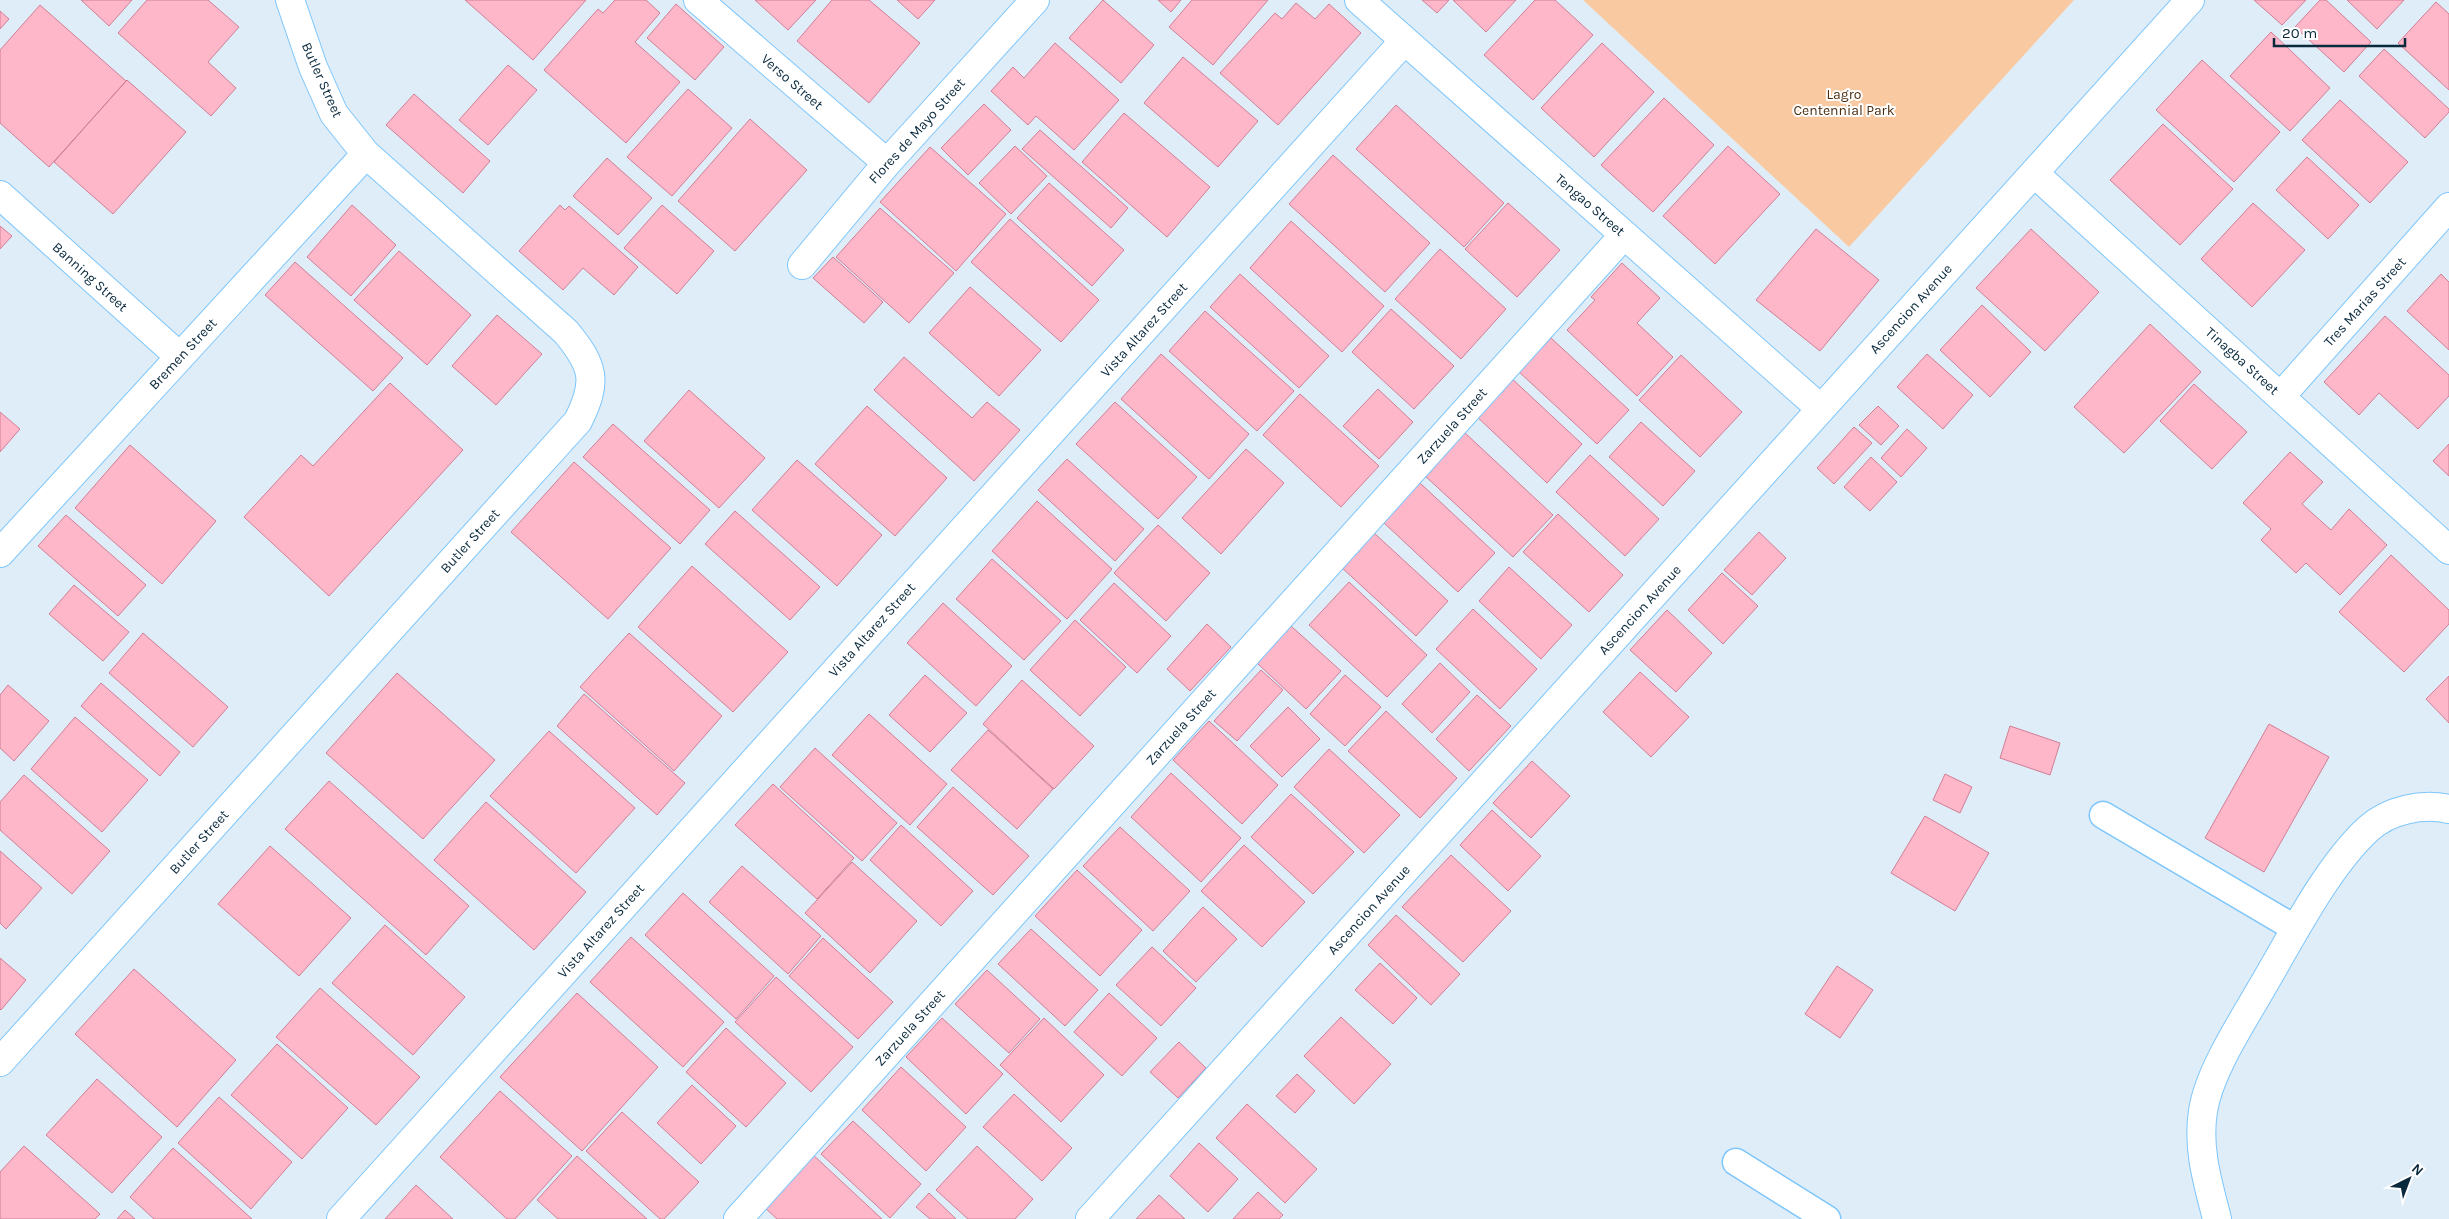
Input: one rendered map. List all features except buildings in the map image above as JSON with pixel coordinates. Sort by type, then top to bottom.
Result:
[{"type":"street","name":"Butler Street","points":[[0,1062],[578,421],[587,402],[592,380],[584,353],[566,332],[366,154],[334,114],[312,67],[290,0]]},
{"type":"street","name":"Verso Street","points":[[698,0],[886,163]]},
{"type":"street","name":"Flores de Mayo Street","points":[[802,265],[886,163],[1035,0]]},
{"type":"street","name":"Tengao Street","points":[[1359,0],[1821,409]]},
{"type":"street","name":"Ascencion Avenue","points":[[1090,1219],[2190,0]]},
{"type":"street","name":"Vista Altarez Street","points":[[341,1219],[1404,41]]},
{"type":"street","name":"Bremen Street","points":[[0,553],[366,154]]},
{"type":"street","name":"Tinagba Street","points":[[2034,174],[2449,550]]},
{"type":"street","name":"Banning Street","points":[[0,195],[180,357]]},
{"type":"street","name":"Tres Marias Street","points":[[2281,396],[2449,208]]},
{"type":"street","name":"Zarzuela Street","points":[[738,1219],[1624,236]]},
{"type":"street","points":[[2217,1219],[2202,1157],[2203,1111],[2220,1061],[2296,929],[2339,862],[2369,828],[2400,810],[2435,806],[2449,809]]},
{"type":"lane","points":[[2104,815],[2296,929]]},
{"type":"lane","points":[[1736,1162],[1827,1219]]},
{"type":"green space","name":"Lagro Centennial Park","points":[[1583,0],[2074,0],[1849,247]]}]
